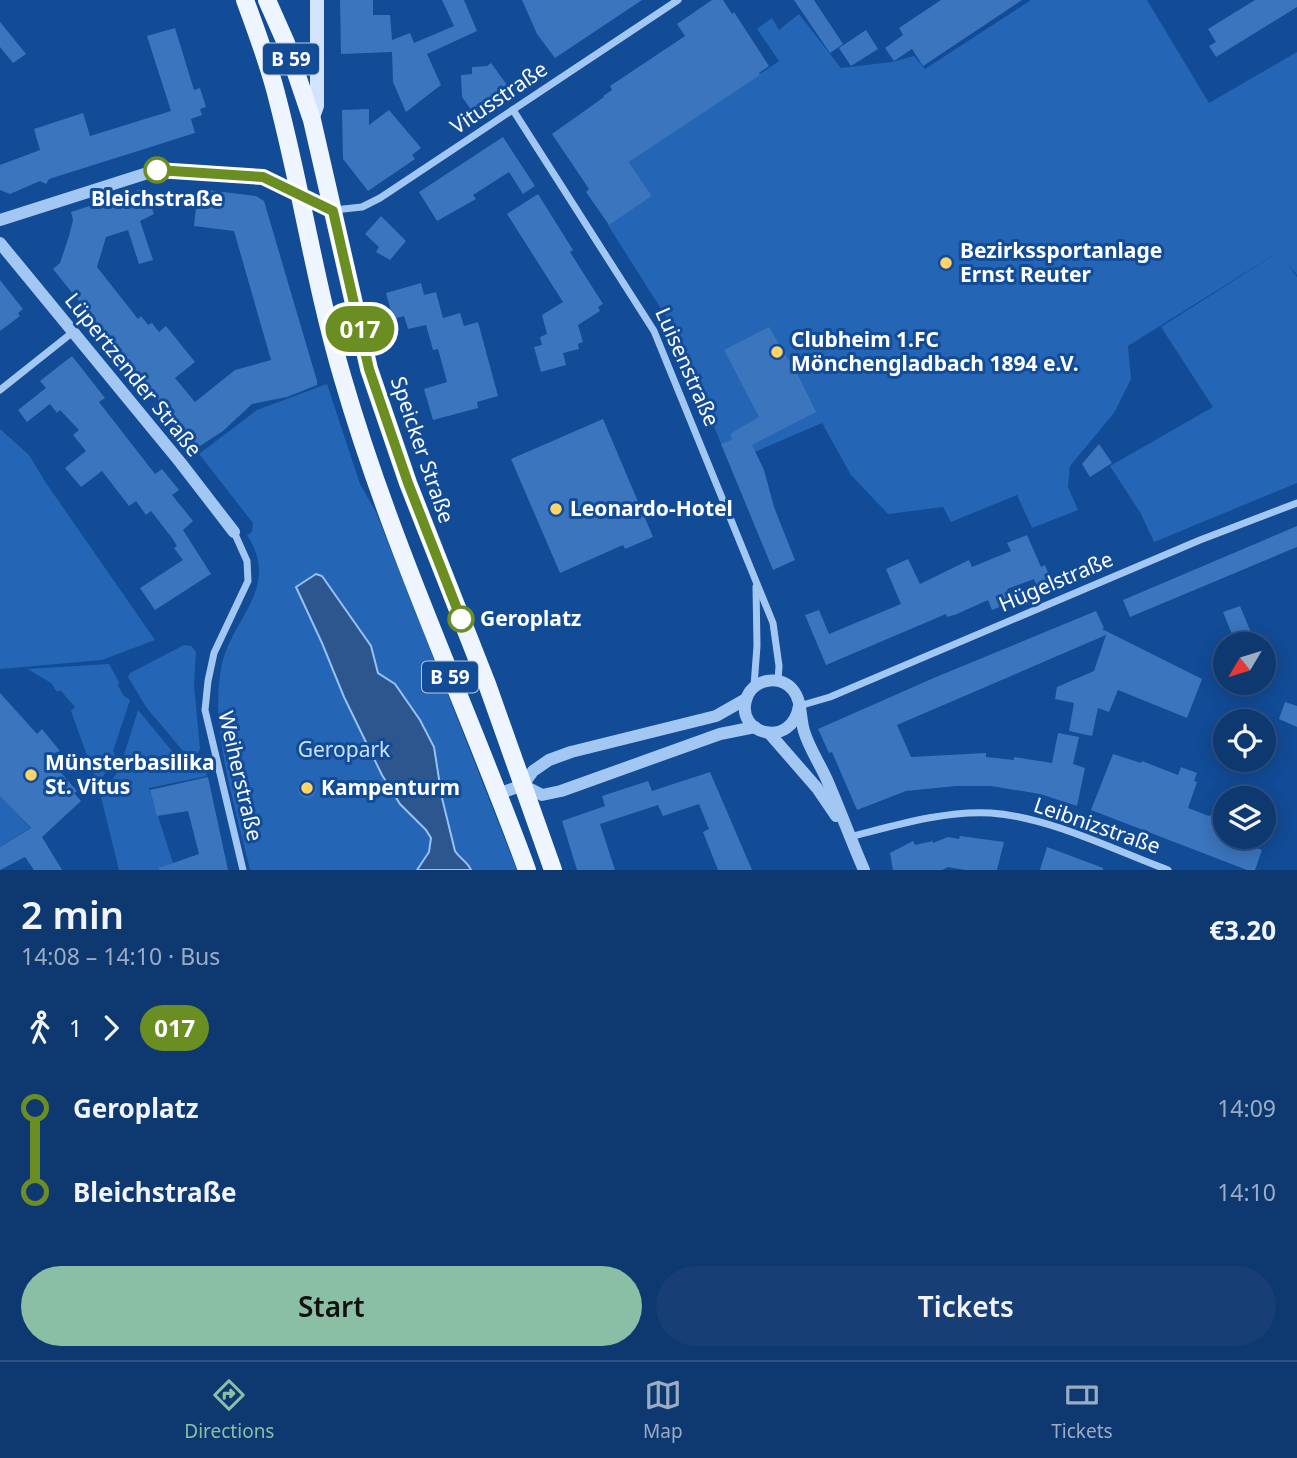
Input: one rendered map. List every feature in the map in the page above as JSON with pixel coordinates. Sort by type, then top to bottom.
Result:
[{"type":"main road","name":"B 59","points":[[245,0],[278,100],[343,382],[388,519],[527,870]]},
{"type":"main road","name":"B 59","points":[[267,0],[286,43],[312,120]]},
{"type":"main road","name":"B 59","points":[[312,120],[317,106],[317,0]]},
{"type":"main road","name":"Speicker Straße","points":[[312,120],[369,369],[408,483],[487,684],[523,785]]},
{"type":"main road","name":"B 59","points":[[523,785],[553,870]]},
{"type":"street","name":"Vitusstraße","points":[[333,211],[362,207],[380,198],[678,0]]},
{"type":"street","name":"Luisenstraße","points":[[513,110],[654,331],[773,623],[779,666],[778,681]]},
{"type":"street","points":[[0,220],[157,170],[263,177],[333,211]]},
{"type":"street","name":"Lüpertzender Straße","points":[[0,243],[234,532]]},
{"type":"street","points":[[0,390],[73,332]]},
{"type":"street","name":"Hügelstraße","points":[[799,706],[830,697],[1200,540],[1297,503]]},
{"type":"street","name":"Weiherstraße","points":[[234,532],[247,561],[248,582],[214,653],[205,710],[243,870]]},
{"type":"street","name":"Luisenstraße","points":[[754,686],[757,646],[755,582]]},
{"type":"street","points":[[498,794],[523,785],[533,771],[549,760],[571,752],[716,716],[746,699],[754,686],[761,682],[778,681],[793,690],[804,732],[864,870]]},
{"type":"street","points":[[746,699],[746,715],[755,727],[770,734],[817,788],[849,837]]},
{"type":"street","points":[[770,734],[787,729],[793,723],[799,706]]},
{"type":"street","points":[[523,785],[542,795],[561,791],[720,734],[755,727]]},
{"type":"street","name":"Leibnizstraße","points":[[849,837],[923,818],[990,813],[1038,821],[1168,870]]},
{"type":"green space","name":"Bezirkssportanlage Ernst Reuter","points":[[1031,0],[1147,0],[1209,103],[1297,52],[1297,275],[1289,266],[1297,277],[1297,483],[1154,542],[1141,514],[1110,466],[1213,407],[1161,327],[1277,253],[1128,346],[1131,379],[1114,413],[1070,466],[1068,487],[1078,510],[1032,528],[1017,495],[951,522],[943,507],[888,514],[851,475],[822,423],[729,463],[675,331],[608,225],[652,196],[629,162],[779,61],[757,29],[772,18],[779,30],[799,14],[841,68],[892,62],[914,56],[925,69]]},
{"type":"green space","name":"Geropark","points":[[327,384],[360,484],[376,512],[517,870],[250,870],[231,794],[218,714],[222,664],[257,586],[259,571],[256,554],[247,535],[252,532],[253,523],[199,454],[257,410]]},
{"type":"green space","points":[[0,429],[29,455],[155,640],[102,660],[0,669]]},
{"type":"green space","points":[[184,645],[191,646],[196,652],[194,685],[200,749],[197,754],[191,755],[183,751],[146,707],[128,677],[130,673]]},
{"type":"green space","points":[[109,664],[119,682],[118,686],[130,700],[113,751],[115,755],[98,786],[71,711],[75,707],[60,690],[57,692],[51,683],[28,669]]},
{"type":"green space","points":[[138,710],[177,757],[189,764],[203,761],[207,776],[149,788],[173,863],[158,870],[119,870],[101,797],[120,768]]},
{"type":"green space","points":[[0,795],[30,828],[0,847]]},
{"type":"shaded area","points":[[316,574],[322,576],[371,646],[378,673],[395,684],[420,720],[434,747],[442,798],[455,851],[471,870],[417,870],[429,852],[431,838],[400,804],[382,775],[344,697],[296,587]]},
{"type":"building","points":[[340,0],[373,0],[373,15],[390,15],[392,40],[410,33],[414,43],[454,26],[442,0],[464,0],[477,31],[427,54],[441,85],[406,112],[393,82],[392,52],[341,54]]},
{"type":"building","points":[[522,0],[642,0],[555,58],[537,34]]},
{"type":"building","points":[[712,0],[723,0],[732,14],[734,12],[769,66],[759,73],[760,75],[629,162],[652,196],[609,225],[586,192],[589,189],[552,134],[604,97],[612,90],[610,86],[685,36],[677,24]]},
{"type":"building","points":[[794,0],[814,0],[843,44],[830,53]]},
{"type":"building","points":[[941,0],[1022,0],[923,66],[912,49],[894,61],[885,48],[903,35],[899,28]]},
{"type":"building","points":[[1255,0],[1297,0],[1297,7],[1216,57],[1209,46],[1216,42],[1208,29]]},
{"type":"building","points":[[0,22],[26,54],[13,63],[0,47]]},
{"type":"building","points":[[175,28],[194,90],[200,88],[206,107],[200,109],[202,115],[191,119],[195,133],[49,179],[46,184],[40,181],[10,194],[0,190],[0,165],[40,150],[34,129],[83,113],[90,136],[171,111],[147,36]]},
{"type":"building","points":[[866,30],[878,49],[851,66],[839,48]]},
{"type":"building","points":[[491,63],[510,89],[475,115],[462,97],[461,75],[472,74],[472,67],[487,66]]},
{"type":"building","points":[[369,109],[369,125],[389,110],[421,148],[412,155],[415,159],[368,191],[343,159],[342,110]]},
{"type":"building","points":[[503,137],[535,186],[523,194],[509,172],[473,195],[476,199],[437,221],[419,192]]},
{"type":"building","points":[[145,188],[154,214],[140,221],[153,260],[139,264],[128,230],[106,237],[97,267],[138,319],[141,316],[159,332],[166,326],[195,362],[175,378],[195,402],[235,370],[271,360],[234,231],[194,226],[198,189],[256,196],[264,201],[317,381],[317,385],[287,397],[252,404],[223,431],[197,448],[53,269],[60,263],[69,236],[73,220],[71,212]]},
{"type":"building","points":[[538,194],[603,304],[598,307],[600,311],[578,325],[583,342],[578,344],[579,349],[563,353],[566,365],[541,372],[534,347],[542,345],[540,337],[547,334],[542,315],[563,302],[507,214]]},
{"type":"building","points":[[381,216],[406,241],[390,260],[376,252],[379,247],[365,234]]},
{"type":"building","points":[[0,280],[23,309],[18,313],[20,316],[0,331]]},
{"type":"building","points":[[421,283],[424,295],[436,292],[443,318],[460,313],[464,326],[478,322],[498,396],[477,402],[478,408],[433,420],[424,389],[447,382],[438,349],[433,350],[426,325],[408,329],[404,316],[393,319],[386,293]]},
{"type":"building","points":[[769,327],[816,412],[752,445],[764,470],[774,507],[795,560],[773,570],[721,444],[732,440],[730,434],[759,417],[724,350]]},
{"type":"building","points":[[72,356],[105,398],[99,402],[155,474],[162,469],[179,490],[172,495],[193,521],[183,530],[211,574],[155,610],[140,588],[183,560],[174,548],[177,546],[172,538],[151,511],[146,515],[136,501],[129,506],[102,471],[81,487],[65,468],[86,451],[73,435],[79,430],[60,410],[57,413],[50,404],[27,422],[18,410],[46,388],[40,381]]},
{"type":"building","points":[[603,419],[653,537],[625,549],[623,545],[560,573],[511,459]]},
{"type":"building","points":[[1099,444],[1112,463],[1090,477],[1082,464]]},
{"type":"building","points":[[1297,526],[1297,547],[1130,617],[1123,600]]},
{"type":"building","points":[[1027,535],[1041,567],[1045,565],[1051,580],[1037,586],[1034,579],[1007,589],[1012,602],[992,610],[988,600],[957,614],[947,617],[946,614],[826,665],[805,615],[819,610],[829,634],[901,604],[886,569],[908,559],[920,584],[969,560],[972,567],[1011,551],[1007,543]]},
{"type":"building","points":[[1240,606],[1251,632],[1231,632],[1223,612]]},
{"type":"building","points":[[1096,611],[1104,628],[1102,629],[1202,679],[1187,718],[1118,690],[1109,712],[1098,708],[1092,736],[1069,731],[1074,703],[1055,699],[1057,687],[1094,671],[1106,635],[897,725],[911,757],[986,753],[986,757],[1014,760],[1014,757],[1052,763],[1058,733],[1079,737],[1073,764],[1085,768],[1077,806],[1040,794],[991,786],[956,786],[906,791],[857,810],[832,752],[829,753],[818,729]]},
{"type":"building","name":"Münsterbasilika St. Vitus","points":[[0,693],[37,734],[42,729],[60,751],[46,756],[77,791],[74,793],[81,801],[42,837],[62,870],[34,870],[25,857],[0,870],[0,847],[31,828],[0,796]]},
{"type":"building","points":[[1285,702],[1297,706],[1297,727],[1279,719]]},
{"type":"building","points":[[1113,754],[1141,763],[1142,761],[1178,775],[1181,767],[1197,773],[1194,781],[1197,782],[1188,808],[1209,816],[1213,814],[1213,849],[1262,850],[1255,870],[1247,870],[1091,810]]},
{"type":"building","points":[[710,772],[752,870],[718,870],[703,832],[709,829],[699,804],[663,816],[658,805],[600,824],[615,870],[577,870],[562,821],[605,806],[602,796],[648,781],[652,791]]},
{"type":"building","points":[[208,777],[228,870],[159,870],[199,854],[188,811],[157,816],[150,790]]},
{"type":"building","name":"Kampenturm","points":[[307,780],[313,783],[316,789],[313,795],[307,798],[301,795],[298,789],[301,783]]},
{"type":"building","points":[[960,836],[1004,842],[997,870],[948,867],[942,870],[893,870],[890,853],[913,841],[915,845],[933,843],[948,837],[959,839]]},
{"type":"building","points":[[1047,847],[1103,868],[1103,870],[1040,870]]},
{"type":"bus line","name":"017","points":[[157,170],[263,177],[333,211],[369,369],[408,483],[461,619]]},
{"type":"place","name":"Bleichstraße","points":[[157,170]]},
{"type":"place","name":"Bezirkssportanlage Ernst Reuter","points":[[946,263]]},
{"type":"place","name":"Clubheim 1.FC Mönchengladbach 1894 e.V.","points":[[777,352]]},
{"type":"place","name":"Leonardo-Hotel","points":[[556,509]]},
{"type":"place","name":"Geroplatz","points":[[461,619]]},
{"type":"place","name":"Münsterbasilika St. Vitus","points":[[31,775]]},
{"type":"place","name":"Kampenturm","points":[[307,788]]}]
